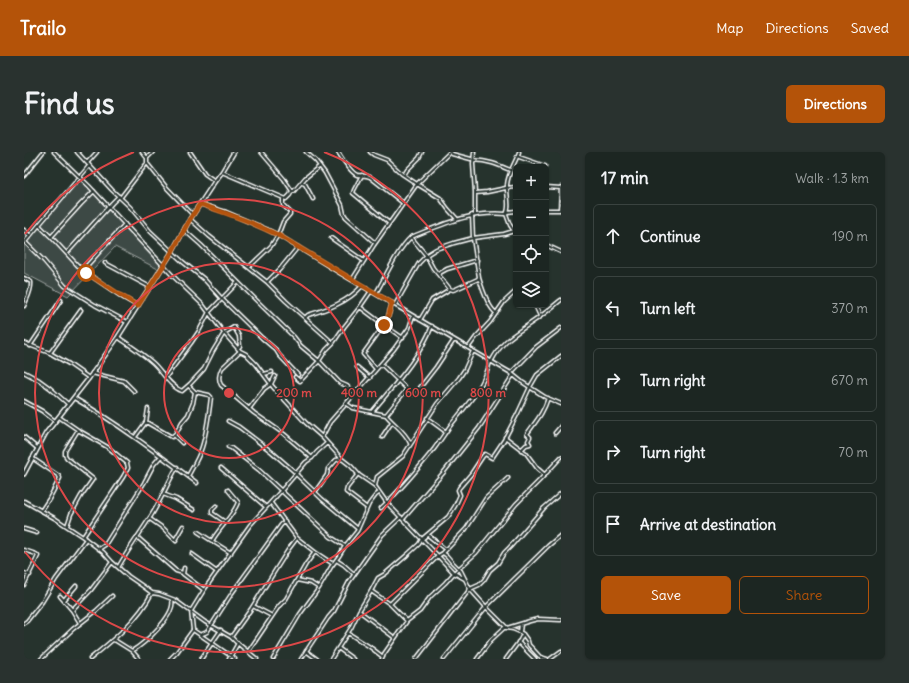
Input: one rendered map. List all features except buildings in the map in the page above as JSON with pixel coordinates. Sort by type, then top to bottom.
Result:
[{"type":"street","points":[[24,176],[43,152]]},
{"type":"street","points":[[54,152],[94,191],[163,266],[202,304],[224,333],[239,349],[246,354],[306,423],[322,437],[358,474],[375,486],[387,503],[454,573],[465,579]]},
{"type":"street","points":[[77,152],[130,207],[150,231],[183,262],[204,279],[262,338],[276,350],[300,381],[319,362],[326,350],[333,343],[371,291]]},
{"type":"street","points":[[87,162],[97,152]]},
{"type":"street","points":[[66,253],[120,197],[147,163],[147,158],[142,152]]},
{"type":"street","points":[[147,158],[153,152]]},
{"type":"street","points":[[190,152],[205,174],[215,181]]},
{"type":"street","points":[[24,474],[46,433],[89,378],[118,337],[172,252],[190,219],[234,152]]},
{"type":"street","points":[[261,152],[284,179],[292,191]]},
{"type":"street","points":[[306,152],[325,173],[346,217],[375,243]]},
{"type":"street","points":[[338,152],[353,172],[357,175],[370,177],[403,203]]},
{"type":"street","points":[[370,152],[387,160],[404,175],[440,198],[457,219]]},
{"type":"street","points":[[404,175],[419,158],[422,152]]},
{"type":"street","points":[[352,280],[375,243],[403,203],[424,177],[451,152],[452,154],[472,160],[495,163],[510,170]]},
{"type":"street","points":[[474,152],[472,160],[475,193],[473,215],[479,278],[484,295],[493,311],[496,313]]},
{"type":"street","points":[[513,230],[510,225],[507,213],[508,205],[506,188],[510,170],[519,154],[519,157],[539,164]]},
{"type":"street","points":[[147,163],[167,188],[193,215]]},
{"type":"street","points":[[90,165],[25,242],[44,261],[65,286],[95,306],[127,322]]},
{"type":"street","points":[[222,172],[286,199],[305,178],[320,166]]},
{"type":"street","points":[[362,175],[353,193],[389,224]]},
{"type":"street","points":[[299,185],[302,183],[305,184],[313,199]]},
{"type":"street","points":[[475,193],[513,187]]},
{"type":"street","points":[[549,187],[561,188],[561,210],[549,210]]},
{"type":"street","points":[[51,237],[94,191]]},
{"type":"street","points":[[249,267],[271,246],[278,235],[283,222],[290,212],[283,205],[283,199]]},
{"type":"street","points":[[200,204],[240,218],[278,235],[512,374],[548,398],[561,404]]},
{"type":"street","points":[[376,293],[406,242],[411,237],[438,225],[473,215],[513,212]]},
{"type":"street","points":[[190,219],[267,282],[286,302],[333,343]]},
{"type":"street","points":[[83,270],[125,224]]},
{"type":"street","points":[[39,225],[83,270],[122,297],[138,306]]},
{"type":"street","points":[[24,230],[30,236]]},
{"type":"street","points":[[184,230],[294,337],[301,346],[340,383],[347,386],[355,394]]},
{"type":"street","points":[[395,305],[415,270],[426,256],[436,249],[474,238],[513,231]]},
{"type":"street","points":[[411,237],[438,274],[452,290],[479,278]]},
{"type":"street","points":[[331,238],[364,261]]},
{"type":"street","points":[[549,246],[561,252]]},
{"type":"street","points":[[267,282],[298,247]]},
{"type":"street","points":[[438,274],[447,269],[477,260]]},
{"type":"street","points":[[105,263],[150,287]]},
{"type":"street","points":[[24,278],[29,280],[31,283],[30,293],[24,306]]},
{"type":"street","points":[[166,377],[199,331],[209,312],[238,282]]},
{"type":"street","points":[[305,318],[308,315],[330,308],[342,302],[358,291],[362,286]]},
{"type":"street","points":[[420,320],[432,300],[450,288]]},
{"type":"street","points":[[468,348],[504,302],[513,294]]},
{"type":"street","points":[[30,346],[61,300]]},
{"type":"street","points":[[381,508],[412,475],[472,399],[482,384],[490,362],[499,348],[506,340],[561,300]]},
{"type":"street","points":[[376,369],[363,354],[384,325],[392,303]]},
{"type":"street","points":[[360,307],[402,338]]},
{"type":"street","points":[[536,308],[540,316]]},
{"type":"street","points":[[50,354],[81,310]]},
{"type":"street","points":[[322,437],[330,422],[394,350],[409,328],[413,316]]},
{"type":"street","points":[[372,412],[407,369],[428,336],[432,326]]},
{"type":"street","points":[[118,337],[154,363],[178,390],[182,391],[204,369],[212,351],[224,333],[234,327],[239,336],[240,346],[222,368],[220,372],[220,383],[223,388],[284,434],[312,458]]},
{"type":"street","points":[[301,659],[334,611],[354,574],[382,535],[402,518],[444,472],[479,428],[512,374],[536,347],[561,328]]},
{"type":"street","points":[[381,364],[407,389],[413,394],[416,394],[454,340]]},
{"type":"street","points":[[24,343],[69,364],[89,378]]},
{"type":"street","points":[[375,486],[377,477],[402,456],[437,404],[459,378],[473,351]]},
{"type":"street","points":[[331,659],[348,633],[378,578],[385,574],[407,555],[419,544],[422,539],[448,517],[460,497],[458,490],[459,488],[485,454],[492,458],[505,437],[537,375],[561,356]]},
{"type":"street","points":[[357,366],[370,378]]},
{"type":"street","points":[[24,372],[50,388],[68,404]]},
{"type":"street","points":[[264,374],[272,372]]},
{"type":"street","points":[[92,373],[124,381],[134,391]]},
{"type":"street","points":[[249,409],[264,389],[271,384],[275,376]]},
{"type":"street","points":[[188,386],[195,392],[209,395],[211,397],[209,416],[202,448],[188,476]]},
{"type":"street","points":[[386,415],[407,389]]},
{"type":"street","points":[[174,435],[188,415],[193,403],[195,392]]},
{"type":"street","points":[[74,398],[177,467],[197,483]]},
{"type":"street","points":[[522,450],[526,445],[530,444],[528,441],[530,437],[528,434],[545,408],[548,398]]},
{"type":"street","points":[[24,401],[55,421]]},
{"type":"street","points":[[346,404],[353,408],[386,415],[403,432],[410,443]]},
{"type":"street","points":[[135,438],[146,422],[148,409]]},
{"type":"street","points":[[59,417],[108,448],[127,463],[128,468],[83,537]]},
{"type":"street","points":[[427,418],[446,432]]},
{"type":"street","points":[[228,421],[239,427],[272,452],[329,506],[358,529]]},
{"type":"street","points":[[146,422],[172,437],[174,435],[182,443]]},
{"type":"street","points":[[382,437],[392,422]]},
{"type":"street","points":[[554,433],[561,426]]},
{"type":"street","points":[[67,526],[71,514],[92,479],[65,455],[65,451],[78,430]]},
{"type":"street","points":[[505,437],[526,453],[537,468],[545,475]]},
{"type":"street","points":[[24,438],[37,448]]},
{"type":"street","points":[[170,659],[193,630],[191,611],[250,525],[281,492],[306,462],[327,443]]},
{"type":"street","points":[[228,447],[253,466],[331,537],[345,546]]},
{"type":"street","points":[[99,549],[105,545],[144,483],[154,464],[161,456]]},
{"type":"street","points":[[348,633],[370,647],[383,658],[384,654],[408,620],[420,611],[430,597],[476,552],[516,504],[561,457]]},
{"type":"street","points":[[32,458],[60,478],[41,511]]},
{"type":"street","points":[[315,492],[327,475],[328,470],[336,460],[342,459]]},
{"type":"street","points":[[119,567],[150,519],[177,467]]},
{"type":"street","points":[[221,468],[266,507]]},
{"type":"street","points":[[358,474],[347,488],[346,492],[367,508]]},
{"type":"street","points":[[390,604],[466,529],[486,498],[508,478]]},
{"type":"street","points":[[212,541],[238,502],[228,490]]},
{"type":"street","points":[[273,659],[300,614],[319,588],[333,564],[345,546],[353,538],[367,508],[379,493]]},
{"type":"street","points":[[416,659],[470,589],[479,585],[484,580],[490,570],[544,508],[561,493]]},
{"type":"street","points":[[163,494],[176,499],[194,510]]},
{"type":"street","points":[[24,501],[86,539],[128,576],[152,593],[175,600],[210,625],[231,636],[257,659]]},
{"type":"street","points":[[271,503],[297,538],[333,564]]},
{"type":"street","points":[[216,506],[212,510],[212,513],[225,522]]},
{"type":"street","points":[[150,519],[163,528],[176,541],[182,526]]},
{"type":"street","points":[[200,635],[207,632],[210,625],[258,556],[285,521]]},
{"type":"street","points":[[24,529],[37,532]]},
{"type":"street","points":[[198,532],[231,554]]},
{"type":"street","points":[[428,535],[446,550]]},
{"type":"street","points":[[444,659],[486,607],[561,535]]},
{"type":"street","points":[[137,537],[176,571],[183,573],[204,590]]},
{"type":"street","points":[[231,636],[253,606],[297,538]]},
{"type":"street","points":[[24,622],[27,621],[42,602],[56,579],[86,539]]},
{"type":"street","points":[[24,550],[38,556],[24,586]]},
{"type":"street","points":[[248,652],[272,616],[286,599],[306,564],[315,552]]},
{"type":"street","points":[[443,553],[461,571],[470,589],[486,607],[507,628],[523,634],[529,645],[540,657],[547,659]]},
{"type":"street","points":[[192,554],[217,572]]},
{"type":"street","points":[[336,560],[354,574]]},
{"type":"street","points":[[72,610],[76,604],[91,590],[112,562]]},
{"type":"street","points":[[183,573],[184,568]]},
{"type":"street","points":[[461,571],[462,578]]},
{"type":"street","points":[[24,572],[30,575]]},
{"type":"street","points":[[297,580],[311,583],[319,588]]},
{"type":"street","points":[[64,600],[76,586]]},
{"type":"street","points":[[371,591],[390,604],[408,620]]},
{"type":"street","points":[[90,659],[113,640],[140,613],[152,593]]},
{"type":"street","points":[[60,596],[72,610],[80,623]]},
{"type":"street","points":[[41,659],[80,623],[96,612],[112,596]]},
{"type":"street","points":[[132,651],[146,640],[169,615],[173,605],[172,600]]},
{"type":"street","points":[[253,606],[272,616]]},
{"type":"street","points":[[359,611],[395,638]]},
{"type":"street","points":[[477,659],[491,640],[504,628],[530,621],[561,620]]},
{"type":"street","points":[[520,632],[521,624]]},
{"type":"street","points":[[193,630],[235,659]]},
{"type":"street","points":[[201,659],[221,630]]},
{"type":"street","points":[[506,659],[523,634]]},
{"type":"street","points":[[113,640],[132,651],[139,659]]},
{"type":"street","points":[[518,642],[536,659],[540,657]]},
{"type":"street","points":[[229,659],[238,643]]},
{"type":"street","points":[[338,648],[353,659]]},
{"type":"street","points":[[306,651],[317,659]]},
{"type":"street","points":[[550,659],[561,651]]},
{"type":"shaded area","points":[[79,178],[161,264],[158,269],[115,247],[68,296],[24,273],[24,244]]},
{"type":"route","points":[[86,273],[138,306],[200,204],[226,212],[278,235],[392,303],[384,325]]}]
